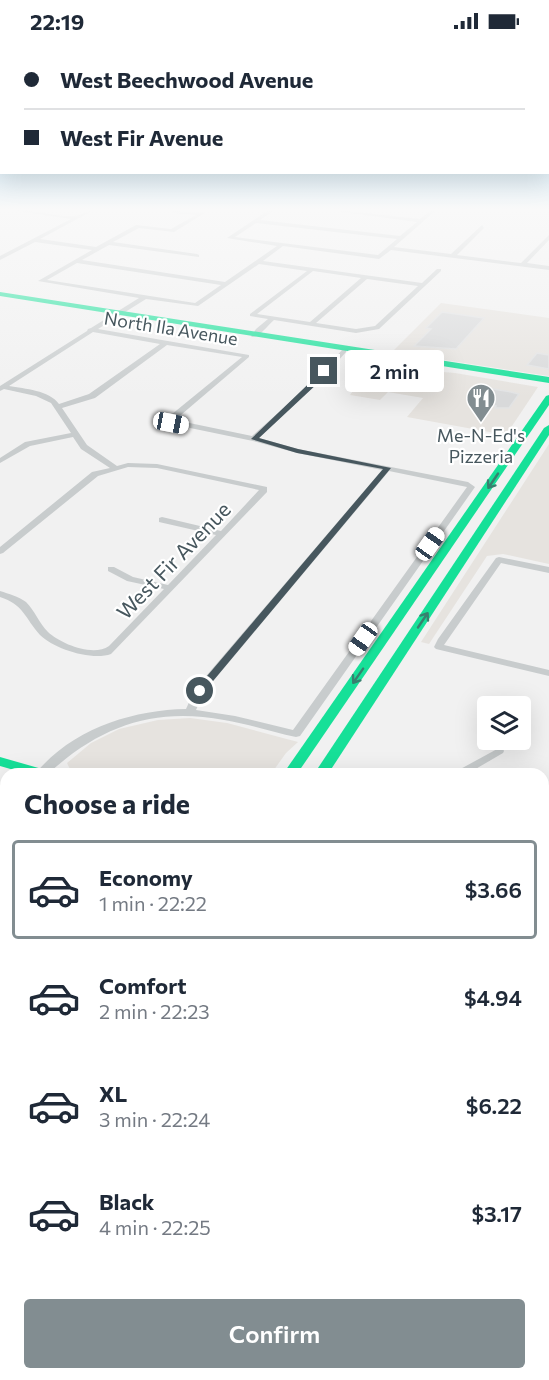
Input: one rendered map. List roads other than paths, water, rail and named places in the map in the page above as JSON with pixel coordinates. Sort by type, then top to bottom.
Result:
[{"type":"main road","points":[[0,294],[118,312],[122,315],[549,380]]},
{"type":"main road","points":[[256,335],[549,385]]},
{"type":"main road","points":[[344,351],[395,355]]},
{"type":"main road","points":[[294,768],[549,398]]},
{"type":"main road","points":[[325,768],[549,428]]},
{"type":"main road","points":[[0,761],[23,768]]},
{"type":"street","points":[[54,273],[41,281],[196,305],[241,273]]},
{"type":"street","points":[[157,273],[226,284]]},
{"type":"street","points":[[306,273],[252,315],[368,331],[377,328],[435,273]]},
{"type":"street","points":[[338,273],[423,285]]},
{"type":"street","points":[[311,324],[366,277]]},
{"type":"street","points":[[1,388],[142,297]]},
{"type":"street","points":[[256,335],[265,331],[276,319]]},
{"type":"street","name":"North Ila Avenue","points":[[90,330],[247,356],[169,422],[254,439]]},
{"type":"street","points":[[58,407],[92,396],[165,343]]},
{"type":"street","points":[[254,439],[317,381],[344,351]]},
{"type":"street","points":[[1,388],[43,396],[58,407],[84,447],[114,467]]},
{"type":"street","points":[[0,461],[28,444],[75,434]]},
{"type":"street","points":[[49,768],[71,746],[101,728],[153,714],[190,712],[228,717],[296,734],[471,486],[297,451],[254,439]]},
{"type":"street","name":"West Fir Avenue","points":[[0,594],[15,598],[28,607],[43,633],[56,642],[94,653],[104,653],[112,648],[264,489],[157,466],[114,467]]},
{"type":"street","points":[[0,551],[95,474],[114,467]]},
{"type":"street","points":[[190,712],[200,691],[388,468]]},
{"type":"street","points":[[162,520],[223,534]]},
{"type":"street","points":[[549,570],[499,560],[441,640],[439,647],[549,674]]},
{"type":"street","points":[[111,569],[130,579],[170,588]]},
{"type":"street","points":[[469,768],[499,751]]},
{"type":"place","name":"Me-N-Ed's Pizzeria","points":[[481,424]]}]
